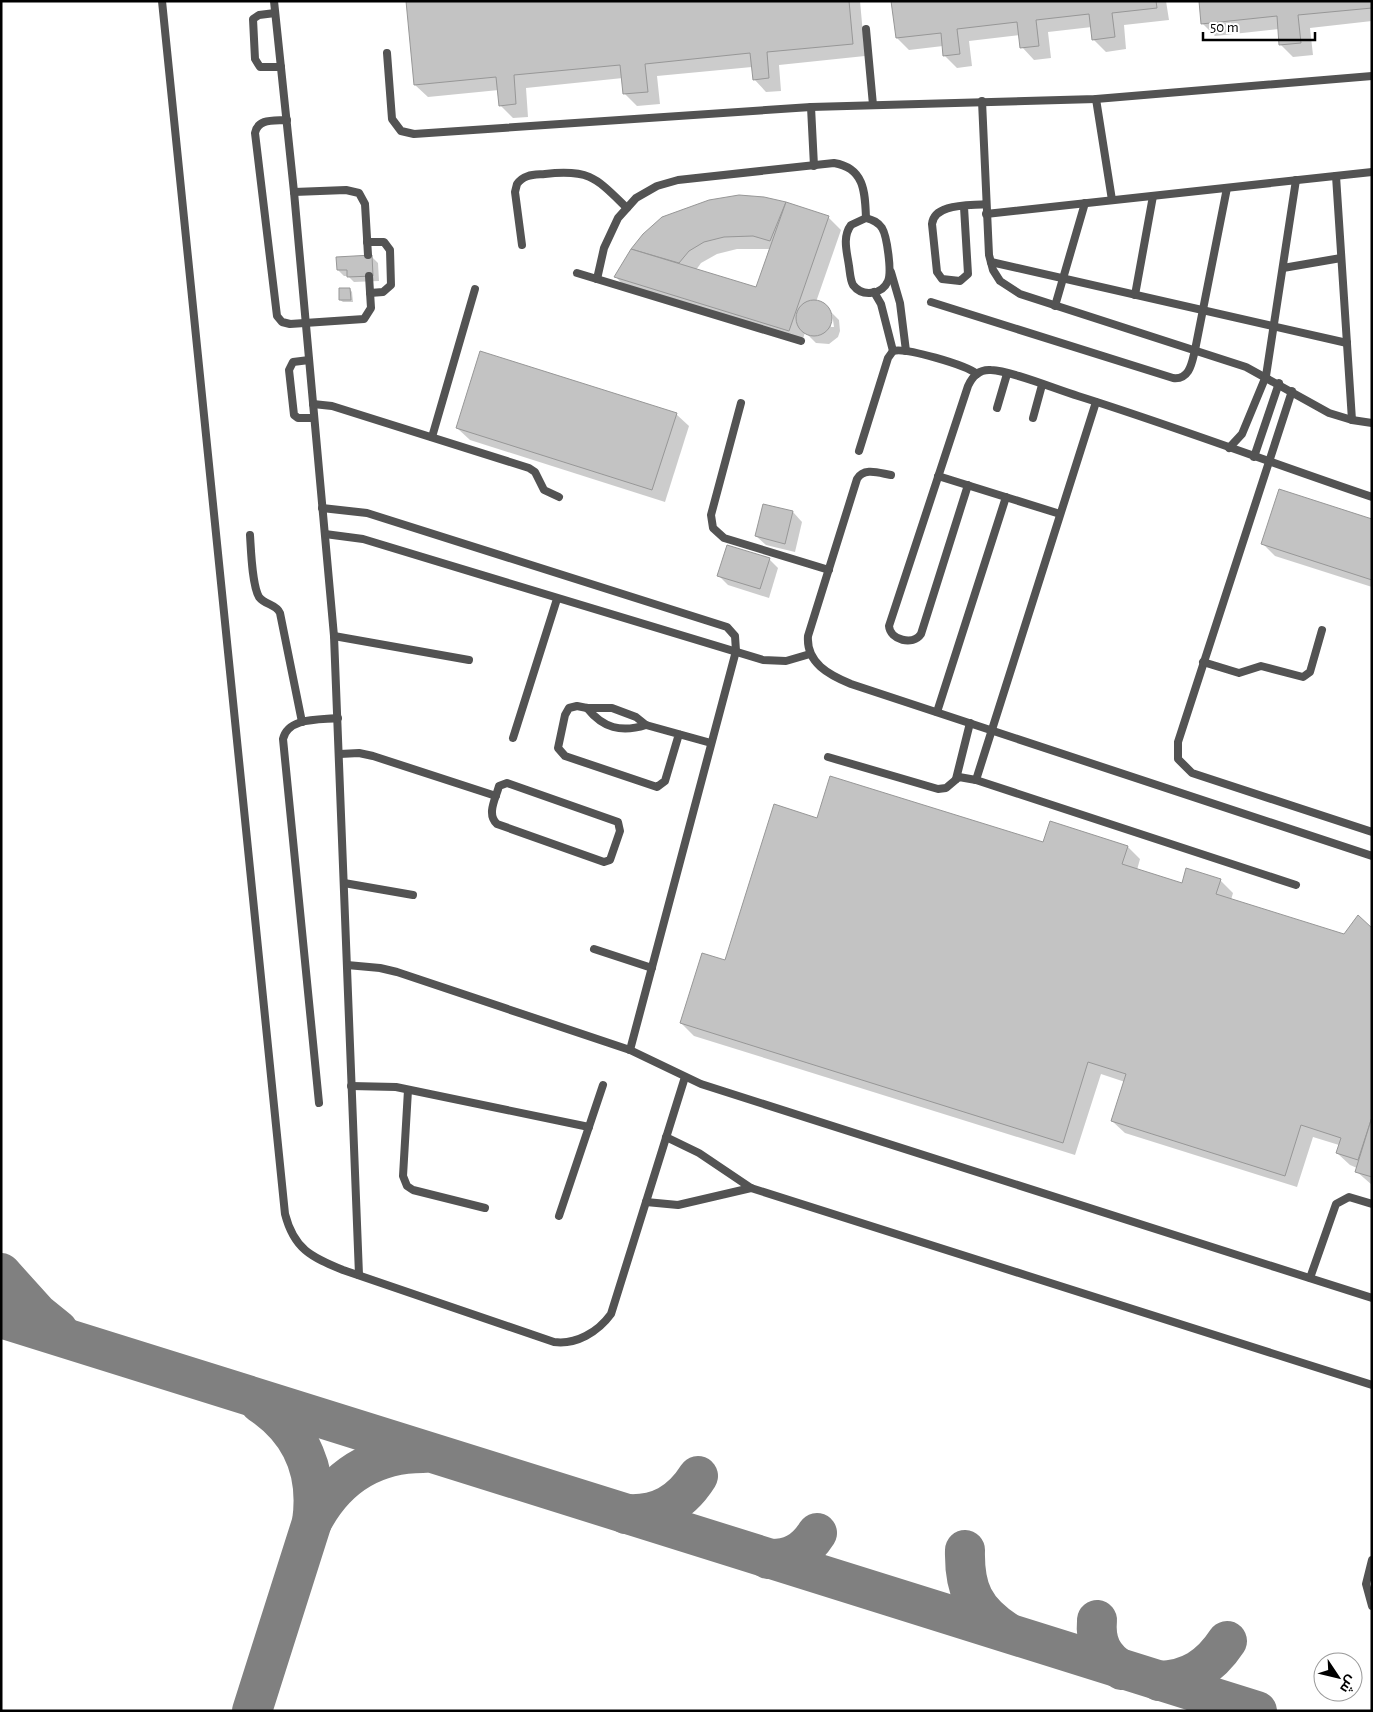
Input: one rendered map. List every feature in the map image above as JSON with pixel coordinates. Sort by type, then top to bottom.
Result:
[{"type":"lane","points":[[162,1],[285,1214],[289,1229],[304,1250],[314,1258],[554,1342],[574,1341],[596,1330],[611,1314],[685,1077]]},
{"type":"lane","points":[[274,1],[294,192],[334,636],[359,1275]]},
{"type":"lane","points":[[275,13],[259,15],[253,19],[255,59],[260,68],[281,67]]},
{"type":"lane","points":[[866,28],[873,105]]},
{"type":"lane","points":[[386,54],[392,119],[397,128],[408,134],[811,108],[982,101],[1096,99],[1372,76]]},
{"type":"lane","points":[[1096,99],[1112,200]]},
{"type":"lane","points":[[982,101],[986,214],[991,262],[1000,281],[1010,289],[1055,306],[1196,350],[1266,376],[1329,413],[1352,420],[1372,423]]},
{"type":"lane","points":[[811,108],[814,166]]},
{"type":"lane","points":[[287,120],[263,122],[258,125],[255,133],[277,316],[286,324],[364,319],[370,312],[369,276]]},
{"type":"lane","points":[[597,279],[608,239],[626,208],[647,191],[678,180],[834,163],[854,172],[865,190],[866,218]]},
{"type":"lane","points":[[522,245],[515,192],[517,184],[528,176],[568,171],[587,175],[603,185],[626,208]]},
{"type":"lane","points":[[986,214],[1372,172]]},
{"type":"lane","points":[[1336,176],[1352,420]]},
{"type":"lane","points":[[1229,448],[1242,434],[1266,376],[1296,180]]},
{"type":"lane","points":[[931,302],[1173,378],[1186,374],[1196,350],[1227,188]]},
{"type":"lane","points":[[294,192],[346,190],[359,193],[365,204],[368,255]]},
{"type":"lane","points":[[1135,295],[1153,196]]},
{"type":"lane","points":[[1055,306],[1086,203]]},
{"type":"lane","points":[[964,207],[968,274],[960,281],[942,279],[937,272],[932,220],[940,210],[986,204]]},
{"type":"lane","points":[[890,270],[888,282],[874,292],[863,292],[854,285],[845,241],[851,225],[866,218],[877,222],[884,230],[890,270],[900,303],[906,351]]},
{"type":"lane","points":[[367,242],[384,242],[390,250],[390,285],[386,290],[370,293]]},
{"type":"lane","points":[[1283,268],[1341,258]]},
{"type":"lane","points":[[991,262],[1347,343]]},
{"type":"lane","points":[[577,273],[801,341]]},
{"type":"lane","points":[[432,437],[474,289]]},
{"type":"lane","points":[[874,292],[882,304],[893,352]]},
{"type":"lane","points":[[859,451],[888,358],[893,352],[906,351],[965,367],[977,374]]},
{"type":"lane","points":[[309,360],[296,361],[290,365],[290,387],[294,415],[298,418],[314,418]]},
{"type":"lane","points":[[968,485],[921,634],[918,638],[910,641],[892,634],[889,626],[968,386],[977,374],[991,370],[1096,402],[1372,497]]},
{"type":"lane","points":[[997,408],[1007,374]]},
{"type":"lane","points":[[1254,457],[1279,383]]},
{"type":"lane","points":[[1032,418],[1042,385]]},
{"type":"lane","points":[[1292,392],[1178,742],[1178,759],[1192,773],[1372,832]]},
{"type":"lane","points":[[976,780],[1096,402]]},
{"type":"lane","points":[[742,403],[710,515],[713,528],[724,538],[829,570]]},
{"type":"lane","points":[[313,404],[332,406],[529,468],[535,472],[544,490],[559,497]]},
{"type":"lane","points":[[891,475],[867,471],[859,475],[808,636],[810,654],[822,669],[842,680],[991,731],[1372,856]]},
{"type":"lane","points":[[938,476],[1060,514]]},
{"type":"lane","points":[[937,712],[1006,497]]},
{"type":"lane","points":[[322,508],[367,514],[726,627],[736,636],[736,651],[630,1050]]},
{"type":"lane","points":[[325,534],[363,539],[557,599],[777,662],[793,660],[810,654]]},
{"type":"lane","points":[[250,535],[257,591],[262,600],[275,606],[280,613],[302,722]]},
{"type":"lane","points":[[513,738],[557,599]]},
{"type":"lane","points":[[1203,662],[1239,673],[1261,666],[1304,677],[1310,672],[1322,630]]},
{"type":"lane","points":[[334,636],[469,660]]},
{"type":"lane","points":[[679,734],[665,781],[660,786],[654,787],[565,756],[559,751],[557,744],[566,711],[577,706],[587,708],[600,706],[618,709],[636,717],[646,725],[679,734],[711,743]]},
{"type":"lane","points":[[587,708],[598,720],[613,728],[624,730],[646,725]]},
{"type":"lane","points":[[319,1103],[283,744],[286,731],[295,723],[338,718]]},
{"type":"lane","points":[[828,758],[938,789],[946,788],[956,778],[970,723]]},
{"type":"lane","points":[[340,754],[359,753],[373,756],[496,796]]},
{"type":"lane","points":[[956,778],[964,777],[976,780],[1296,885]]},
{"type":"lane","points":[[507,783],[616,820],[621,828],[610,860],[604,862],[497,824],[491,815],[496,796],[499,786],[507,783]]},
{"type":"lane","points":[[344,883],[413,895]]},
{"type":"lane","points":[[594,949],[652,968]]},
{"type":"lane","points":[[347,965],[380,968],[397,972],[630,1050],[685,1077],[1372,1298]]},
{"type":"lane","points":[[351,1086],[382,1085],[589,1127]]},
{"type":"lane","points":[[559,1216],[603,1085]]},
{"type":"lane","points":[[408,1090],[404,1176],[406,1186],[413,1190],[485,1208]]},
{"type":"lane","points":[[666,1137],[698,1153],[751,1188],[1372,1385]]},
{"type":"lane","points":[[646,1202],[678,1205],[751,1188]]},
{"type":"lane","points":[[1310,1278],[1336,1204],[1349,1197],[1372,1204]]},
{"type":"lane","points":[[1372,1560],[1366,1584],[1372,1606]]},
{"type":"building","points":[[406,1],[849,1],[853,44],[767,52],[769,78],[753,80],[750,53],[645,64],[648,92],[623,94],[620,65],[514,75],[516,104],[499,106],[496,77],[414,85]]},
{"type":"building","points":[[891,1],[1156,1],[1157,8],[1112,13],[1115,37],[1092,40],[1089,14],[1036,20],[1039,46],[1020,48],[1017,22],[957,29],[960,54],[943,56],[941,33],[896,38]]},
{"type":"building","points":[[1199,1],[1372,1],[1372,8],[1298,15],[1301,43],[1279,45],[1277,16],[1201,24]]},
{"type":"building","points":[[739,195],[764,197],[786,202],[770,241],[753,236],[724,237],[704,242],[689,251],[679,263],[631,249],[643,234],[662,217],[709,200]]},
{"type":"building","points":[[786,202],[829,216],[789,331],[614,277],[631,249],[756,287]]},
{"type":"building","points":[[372,255],[373,276],[347,277],[347,270],[337,270],[336,257]]},
{"type":"building","points":[[339,288],[350,288],[351,300],[339,300]]},
{"type":"building","points":[[814,300],[821,301],[827,305],[831,311],[831,325],[827,331],[821,335],[814,336],[807,335],[801,331],[797,325],[796,318],[797,311],[801,305],[807,301]]},
{"type":"building","points":[[480,351],[677,413],[652,490],[456,428]]},
{"type":"building","points":[[1279,489],[1372,519],[1372,580],[1261,544]]},
{"type":"building","points":[[763,504],[793,511],[785,544],[755,536]]},
{"type":"building","points":[[727,545],[770,558],[760,589],[717,576]]},
{"type":"building","points":[[830,776],[1043,842],[1050,821],[1128,846],[1122,864],[1182,883],[1186,868],[1221,879],[1216,894],[1344,934],[1358,915],[1372,928],[1372,1117],[1358,1160],[1336,1153],[1341,1138],[1301,1125],[1285,1176],[1111,1121],[1126,1074],[1088,1062],[1063,1143],[680,1023],[702,953],[725,960],[774,804],[817,818]]},
{"type":"building","points":[[1372,1117],[1372,1177],[1355,1172]]},
{"type":"taxiway","points":[[1,1273],[37,1313],[58,1330]]},
{"type":"taxiway","points":[[1,1318],[1257,1711]]},
{"type":"taxiway","points":[[252,1711],[312,1522],[313,1504],[310,1470],[297,1440],[275,1414],[260,1403]]},
{"type":"taxiway","points":[[312,1522],[321,1506],[332,1493],[357,1471],[372,1463],[388,1458],[405,1454],[423,1453]]},
{"type":"taxiway","points":[[626,1514],[648,1513],[668,1506],[684,1494],[698,1476]]},
{"type":"taxiway","points":[[768,1559],[783,1558],[796,1554],[817,1533]]},
{"type":"taxiway","points":[[965,1550],[966,1576],[973,1598],[986,1616],[1007,1632]]},
{"type":"taxiway","points":[[1097,1620],[1097,1635],[1101,1649],[1109,1660],[1122,1670]]},
{"type":"taxiway","points":[[1159,1681],[1180,1678],[1198,1670],[1206,1665],[1227,1641]]}]
